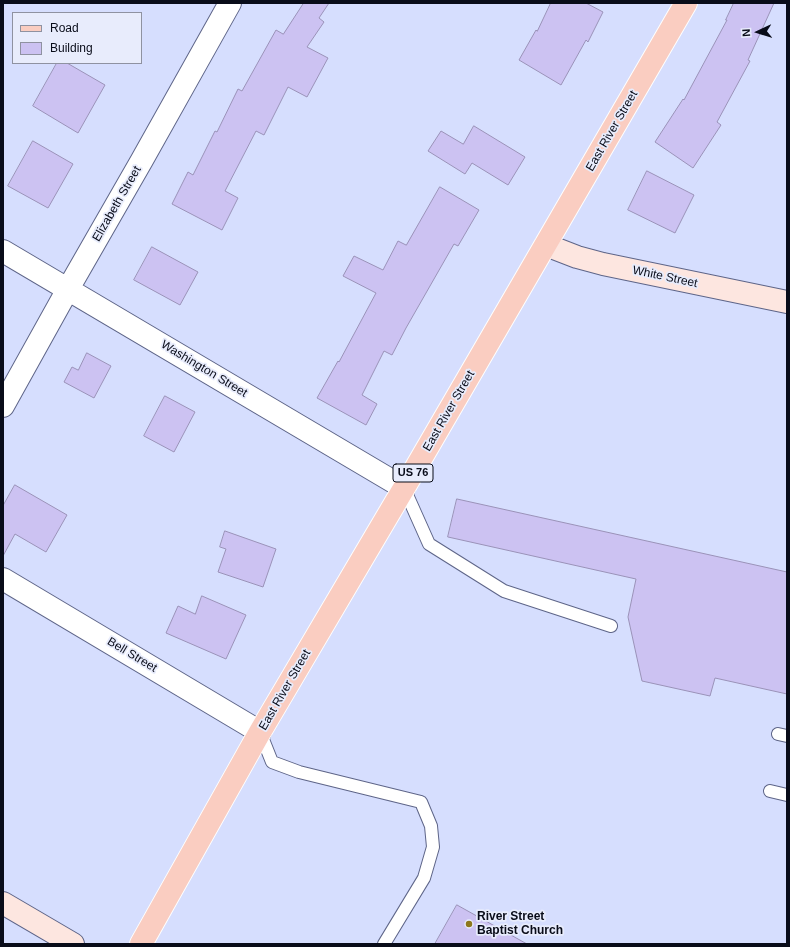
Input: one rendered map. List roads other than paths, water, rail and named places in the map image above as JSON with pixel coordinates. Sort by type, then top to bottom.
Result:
[{"type":"main road","name":"East River Street","points":[[141,944],[260,732],[546,245],[686,3]]},
{"type":"street","name":"Elizabeth Street","points":[[3,406],[230,3]]},
{"type":"street","name":"White Street","points":[[546,245],[577,257],[603,264],[787,302]]},
{"type":"street","name":"Washington Street","points":[[3,251],[404,488]]},
{"type":"street","name":"Bell Street","points":[[3,579],[260,732]]},
{"type":"street","points":[[3,903],[73,944]]},
{"type":"lane","points":[[404,488],[429,544],[504,591],[611,626]]},
{"type":"lane","points":[[260,732],[272,762],[299,772],[421,802],[431,826],[433,847],[424,878],[384,944]]},
{"type":"lane","points":[[770,791],[787,795]]},
{"type":"place","name":"River Street Baptist Church","points":[[469,924]]}]
